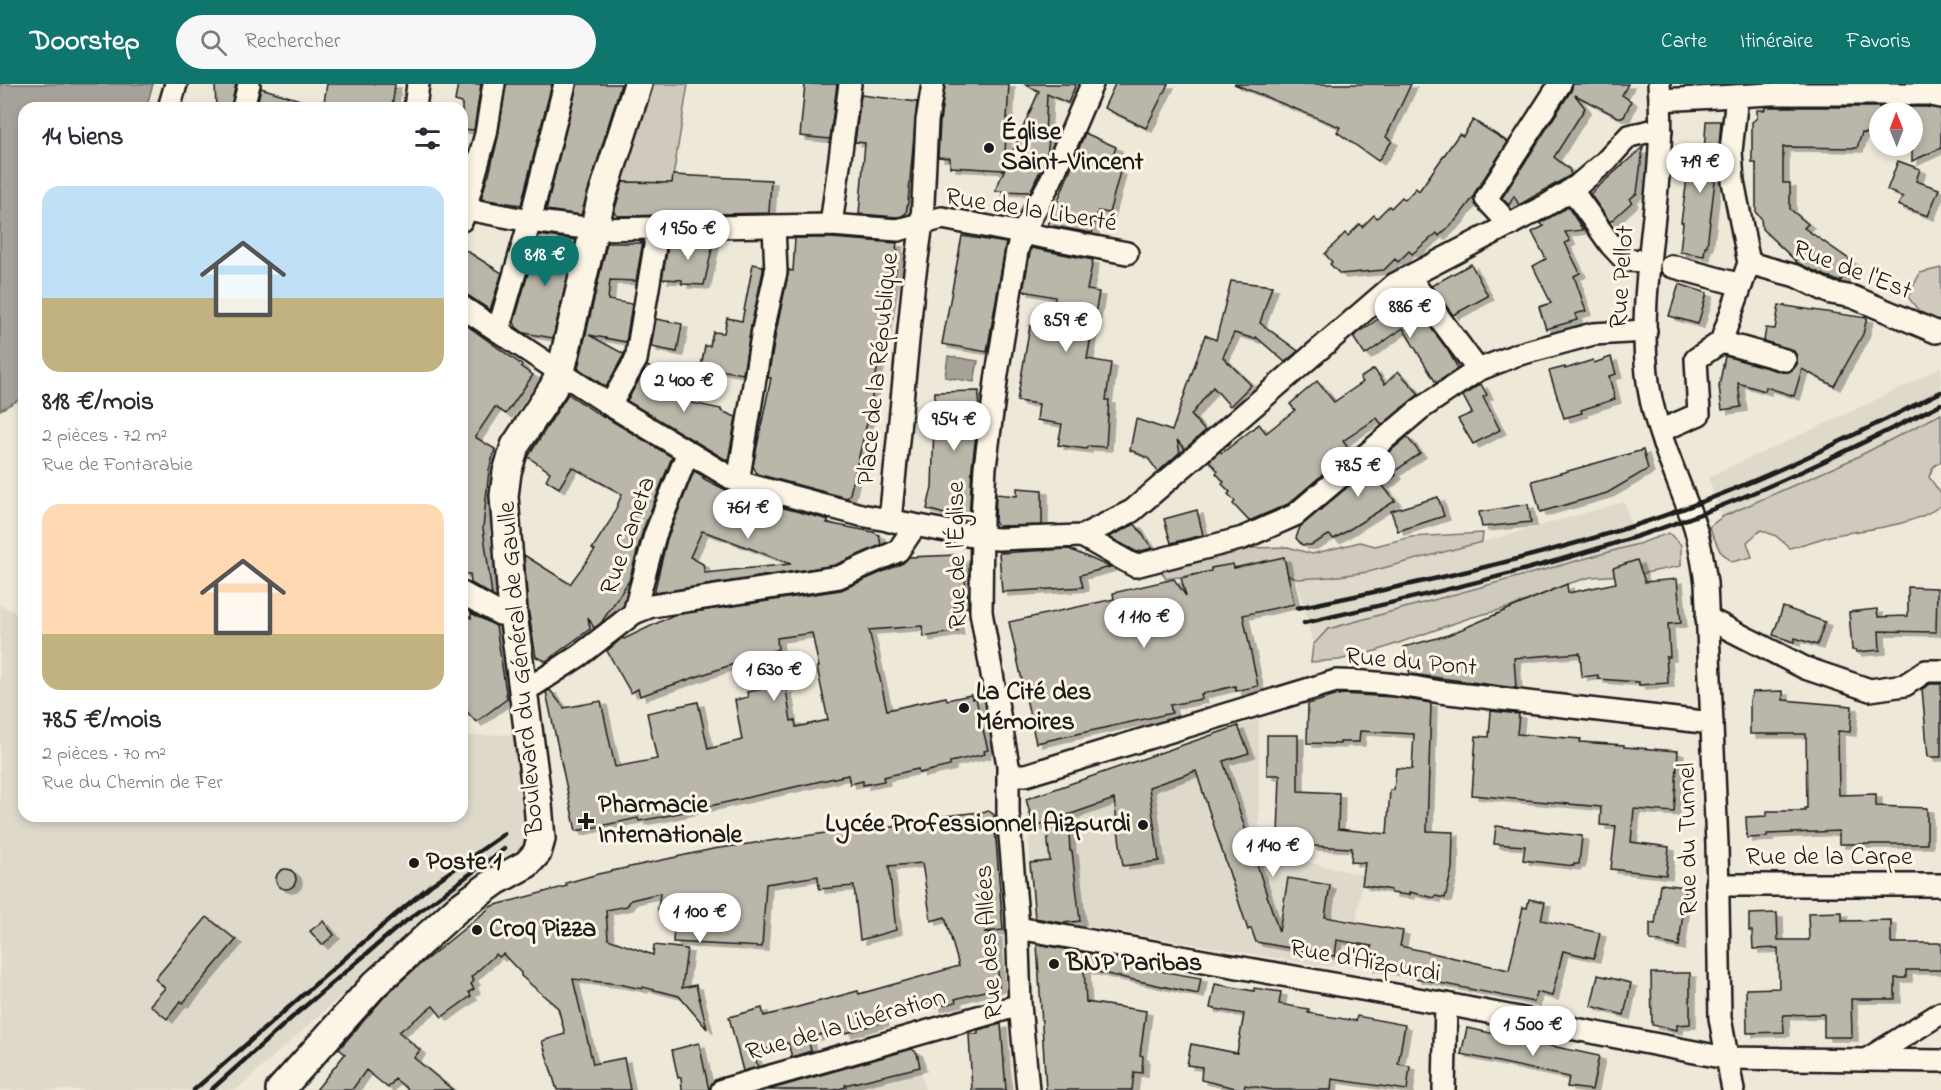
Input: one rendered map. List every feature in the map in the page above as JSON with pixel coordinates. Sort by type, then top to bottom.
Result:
[{"type":"main road","name":"Boulevard du Général de Gaulle","points":[[280,1090],[375,984],[457,909],[495,881],[527,864],[537,852],[541,839],[538,804],[513,614],[505,525],[504,496],[507,472],[515,446],[553,388],[561,371],[601,200],[638,84]]},
{"type":"street","points":[[244,102],[249,84]]},
{"type":"street","points":[[416,102],[418,84]]},
{"type":"street","points":[[468,195],[486,134],[494,84]]},
{"type":"street","points":[[498,331],[530,221],[565,84]]},
{"type":"street","points":[[831,225],[850,84]]},
{"type":"street","name":"Place de la République","points":[[890,521],[914,280],[922,223],[927,121],[933,84]]},
{"type":"street","name":"Rue de l'Église","points":[[1008,783],[981,612],[982,507],[987,446],[1017,251],[1022,234],[1052,180],[1092,84]]},
{"type":"street","points":[[1510,225],[1486,199],[1560,84]]},
{"type":"street","points":[[1660,92],[1737,96],[1770,89],[1927,94],[1941,97]]},
{"type":"street","name":"Rue Pellot","points":[[1660,92],[1658,190],[1649,261],[1647,374],[1651,400],[1673,471]]},
{"type":"street","points":[[1660,431],[1699,414],[1696,359],[1721,342],[1749,263],[1733,181],[1731,151],[1737,96]]},
{"type":"street","points":[[468,312],[610,405],[738,482],[890,521],[983,538],[1082,536],[1132,512],[1395,284],[1510,225],[1571,189],[1606,161],[1629,136],[1661,131]]},
{"type":"street","points":[[1571,189],[1611,245],[1625,260],[1649,261]]},
{"type":"street","name":"Rue de la Liberté","points":[[468,213],[594,229],[831,225],[898,230],[942,218],[1127,254]]},
{"type":"street","points":[[738,482],[763,330],[776,272],[774,226]]},
{"type":"street","points":[[610,405],[636,360],[658,228]]},
{"type":"street","name":"Rue de l'Est","points":[[1749,263],[1796,276],[1831,293],[1853,297],[1936,332]]},
{"type":"street","points":[[1671,266],[1741,285]]},
{"type":"street","points":[[1409,277],[1478,370]]},
{"type":"street","points":[[1082,536],[1135,566],[1243,538],[1295,515],[1420,409],[1478,370],[1516,355],[1593,334],[1646,332]]},
{"type":"street","points":[[1721,342],[1785,360]]},
{"type":"street","name":"Rue Caneta","points":[[522,688],[534,685],[580,655],[634,613],[655,535],[688,452]]},
{"type":"street","name":"Rue du Tunnel","points":[[1673,471],[1693,522],[1706,583],[1720,1018],[1732,1090]]},
{"type":"street","points":[[634,613],[652,606],[839,577],[898,551],[915,526]]},
{"type":"street","points":[[468,596],[500,614],[513,614]]},
{"type":"street","points":[[1707,618],[1805,668],[1870,690],[1905,685],[1926,671],[1941,671]]},
{"type":"street","name":"Rue du Pont","points":[[1008,783],[1026,775],[1336,681],[1399,684],[1440,692],[1712,723]]},
{"type":"street","name":"Rue des Allées","points":[[1008,783],[1020,1005],[1028,1090]]},
{"type":"street","name":"Rue de la Carpe","points":[[1717,885],[1941,885]]},
{"type":"street","name":"Rue d'Aïzpurdi","points":[[1017,928],[1446,1004],[1726,1058],[1941,1061]]},
{"type":"street","points":[[1444,1090],[1446,1004]]},
{"type":"street","name":"Rue de la Libération","points":[[722,1090],[1020,1005]]},
{"type":"street","points":[[1866,1060],[1941,1013]]},
{"type":"shaded area","points":[[0,84],[153,84],[148,102],[18,102],[18,400],[0,410]]},
{"type":"shaded area","points":[[649,84],[688,84],[672,183],[621,182]]},
{"type":"shaded area","points":[[1941,268],[1941,330],[1922,315],[1908,297],[1920,273]]},
{"type":"shaded area","points":[[948,356],[978,361],[974,382],[945,377]]},
{"type":"shaded area","points":[[1941,366],[1941,414],[1853,459],[1722,517],[1708,477],[1827,423]]},
{"type":"shaded area","points":[[1941,414],[1941,461],[1933,467],[1929,477],[1941,494],[1941,505],[1930,512],[1903,523],[1830,536],[1790,548],[1776,536],[1761,530],[1747,542],[1752,557],[1732,562],[1720,551],[1709,527],[1722,517],[1853,459]]},
{"type":"shaded area","points":[[1624,502],[1638,544],[1328,629],[1313,645],[1297,579],[1368,572]]},
{"type":"shaded area","points":[[1483,533],[1482,542],[1368,572],[1331,577],[1297,579],[1272,569],[1210,572],[1166,579],[1160,569],[1217,552],[1252,548],[1288,547],[1312,554],[1360,542],[1375,546],[1411,537]]},
{"type":"shaded area","points":[[1669,533],[1681,545],[1681,566],[1640,574],[1591,577],[1567,584],[1511,607],[1469,618],[1376,651],[1339,660],[1311,662],[1313,645],[1328,629],[1638,544]]},
{"type":"shaded area","points":[[0,604],[18,614],[18,822],[468,822],[468,736],[522,734],[537,842],[490,863],[236,1090],[0,1090]]},
{"type":"shaded area","name":"Lycée Professionnel Aizpurdi","points":[[1259,719],[1259,851],[1363,875],[1350,967],[1334,964],[1329,967],[1081,925],[1073,859],[1030,863],[1026,799]]},
{"type":"shaded area","points":[[908,1046],[917,1053],[925,1090],[744,1090]]},
{"type":"building","points":[[215,84],[236,84],[232,102],[216,102]]},
{"type":"building","points":[[327,84],[395,84],[393,102],[324,102]]},
{"type":"building","points":[[458,84],[481,84],[474,130],[468,130],[468,102],[455,101]]},
{"type":"building","points":[[506,84],[552,84],[521,205],[481,199],[498,137]]},
{"type":"building","points":[[577,84],[621,84],[581,215],[546,210]]},
{"type":"building","points":[[805,84],[837,84],[830,139],[800,136]]},
{"type":"building","points":[[945,84],[1009,84],[1004,170],[950,167],[950,158],[938,157]]},
{"type":"building","points":[[1024,84],[1076,84],[1068,103],[1047,94],[1045,137],[1049,138],[1047,156],[1030,192],[995,191],[1039,91]]},
{"type":"building","points":[[1115,84],[1168,84],[1146,128],[1104,108]]},
{"type":"building","points":[[1234,84],[1411,84],[1386,137],[1392,141],[1378,161],[1337,132],[1340,127]]},
{"type":"building","points":[[1573,84],[1628,84],[1622,95],[1631,101],[1624,117],[1618,117],[1575,95],[1585,108],[1554,157],[1569,169],[1571,175],[1519,205],[1514,196],[1509,205],[1502,198],[1571,91]]},
{"type":"building","points":[[261,88],[306,102],[258,102]]},
{"type":"building","points":[[861,95],[917,102],[908,202],[906,213],[902,216],[859,214],[865,143],[855,142]]},
{"type":"building","points":[[1767,107],[1869,107],[1869,133],[1862,133],[1857,148],[1783,147],[1783,183],[1790,183],[1790,209],[1808,224],[1804,228],[1853,262],[1840,282],[1799,264],[1762,229],[1761,218],[1756,213],[1756,163],[1752,163],[1752,122],[1757,118],[1757,110],[1764,110]]},
{"type":"building","points":[[1923,107],[1941,109],[1941,148],[1912,161],[1912,156],[1923,156]]},
{"type":"building","points":[[1473,120],[1508,142],[1457,219],[1439,236],[1437,233],[1412,254],[1409,251],[1398,262],[1395,259],[1384,270],[1340,274],[1330,264],[1332,262],[1325,254],[1345,233],[1348,236],[1374,215],[1377,218],[1402,197],[1405,200],[1416,188],[1419,191],[1459,134],[1463,136]]},
{"type":"building","points":[[1706,121],[1721,121],[1719,147],[1712,155],[1718,156],[1704,256],[1680,252],[1683,223],[1681,222],[1688,172],[1690,172],[1695,152],[1704,154]]},
{"type":"building","points":[[1085,133],[1116,147],[1109,167],[1120,172],[1109,213],[1098,211],[1092,233],[1048,225]]},
{"type":"building","points":[[1643,147],[1637,193],[1630,199],[1632,202],[1610,222],[1590,194]]},
{"type":"building","points":[[1898,161],[1920,169],[1916,181],[1939,189],[1928,216],[1898,205],[1903,197],[1887,190]]},
{"type":"building","points":[[673,175],[771,180],[769,213],[618,216],[614,212],[623,182],[672,183]]},
{"type":"building","points":[[1568,207],[1583,230],[1565,232],[1570,241],[1565,243],[1580,273],[1574,276],[1586,311],[1575,314],[1577,320],[1546,329],[1539,307],[1551,303],[1533,266],[1546,259],[1532,232],[1544,226],[1540,223]]},
{"type":"building","points":[[539,235],[576,240],[553,338],[524,333],[516,327],[514,322]]},
{"type":"building","points":[[962,236],[1006,243],[987,352],[942,344]]},
{"type":"building","points":[[795,238],[897,243],[895,276],[867,423],[850,494],[847,498],[757,474],[753,466],[771,378],[768,378],[776,332],[789,270],[793,271]]},
{"type":"building","points":[[669,240],[714,240],[704,285],[682,284],[682,280],[662,279]]},
{"type":"building","points":[[640,241],[643,241],[636,281],[610,280],[608,300],[632,304],[626,342],[589,335],[624,354],[606,387],[578,368],[607,243],[641,243]]},
{"type":"building","points":[[1031,248],[1093,260],[1087,290],[1099,292],[1087,359],[1111,363],[1106,400],[1109,400],[1106,447],[1088,446],[1086,449],[1058,445],[1062,424],[1037,420],[1039,404],[1017,401],[1030,326],[1050,330],[1055,297],[1023,291]]},
{"type":"building","points":[[468,252],[502,273],[490,310],[469,296]]},
{"type":"building","points":[[753,264],[763,266],[763,271],[743,374],[701,367],[705,346],[710,346],[713,332],[724,333],[727,318],[742,321]]},
{"type":"building","points":[[1471,264],[1488,296],[1453,315],[1431,286]]},
{"type":"building","points":[[1231,281],[1272,286],[1260,323],[1298,351],[1285,362],[1256,337],[1255,339],[1234,333],[1223,357],[1251,385],[1230,406],[1213,387],[1191,415],[1205,431],[1185,449],[1177,440],[1180,452],[1158,472],[1148,458],[1130,450],[1136,419],[1172,431],[1205,335],[1216,340]]},
{"type":"building","points":[[1679,284],[1707,293],[1698,324],[1669,316]]},
{"type":"building","points":[[1410,300],[1447,349],[1458,368],[1436,383],[1403,328],[1365,355],[1353,337],[1389,311],[1390,313]]},
{"type":"building","points":[[1779,305],[1867,318],[1863,334],[1834,386],[1802,369],[1794,396],[1766,387],[1765,391],[1738,383],[1741,407],[1722,410],[1719,386],[1725,356],[1782,372],[1789,372],[1797,364],[1794,351],[1764,341],[1766,328],[1775,329]]},
{"type":"building","points":[[656,319],[682,324],[677,352],[651,347]]},
{"type":"building","points":[[468,326],[533,375],[506,414],[495,407],[475,437],[495,449],[489,470],[483,528],[492,595],[471,583],[470,574],[468,574]]},
{"type":"building","points":[[1611,357],[1616,374],[1609,376],[1615,399],[1564,418],[1549,371],[1565,367],[1565,369],[1593,360],[1594,363]]},
{"type":"building","points":[[647,366],[682,385],[678,400],[721,409],[736,417],[728,461],[627,401]]},
{"type":"building","points":[[1374,369],[1385,384],[1398,371],[1419,394],[1382,425],[1377,418],[1343,441],[1350,451],[1288,504],[1249,521],[1233,504],[1235,501],[1228,494],[1230,492],[1222,484],[1224,482],[1216,473],[1218,471],[1209,461],[1259,424],[1266,433],[1295,410],[1290,404],[1317,381],[1334,402],[1363,382],[1360,378]]},
{"type":"building","points":[[1481,384],[1487,395],[1483,397],[1500,430],[1473,444],[1458,419],[1472,413],[1463,396]]},
{"type":"building","points":[[979,391],[969,521],[927,509],[932,487],[935,392]]},
{"type":"building","points":[[568,394],[604,418],[602,415],[672,457],[643,530],[629,581],[601,623],[594,628],[588,617],[590,629],[546,661],[536,657],[528,608],[524,555],[570,584],[595,550],[592,549],[612,518],[622,494],[572,467],[559,488],[546,480],[550,472],[528,457]]},
{"type":"building","points":[[1407,437],[1420,453],[1394,472],[1396,475],[1383,486],[1395,501],[1334,539],[1329,535],[1311,545],[1302,545],[1296,538],[1300,527]]},
{"type":"building","points":[[1643,450],[1648,469],[1607,493],[1540,512],[1532,481]]},
{"type":"building","points":[[694,471],[705,477],[702,478],[732,493],[775,509],[773,505],[829,520],[827,523],[873,532],[879,535],[881,545],[835,565],[654,593],[667,539]],"holes":[[[702,531],[791,564],[705,573],[703,564],[690,557]]]},
{"type":"building","points":[[1017,488],[1042,490],[1042,525],[998,526],[995,522],[996,494],[1017,496]]},
{"type":"building","points":[[1438,497],[1444,516],[1398,531],[1391,511]]},
{"type":"building","points":[[1528,504],[1531,522],[1482,527],[1479,512]]},
{"type":"building","points":[[1197,510],[1203,535],[1171,543],[1164,519]]},
{"type":"building","points":[[1135,524],[1152,548],[1137,552],[1109,537]]},
{"type":"building","points":[[1069,549],[1110,567],[1080,575],[1083,587],[1002,592],[999,553]]},
{"type":"building","points":[[957,555],[962,560],[968,601],[968,607],[954,607],[958,631],[924,637],[922,626],[869,630],[887,710],[946,697],[947,700],[971,695],[972,699],[976,698],[988,750],[984,751],[985,754],[950,762],[950,766],[919,773],[918,769],[883,777],[884,781],[863,785],[863,781],[850,784],[848,775],[661,817],[639,821],[638,818],[576,831],[546,692],[550,690],[564,708],[601,701],[615,767],[657,759],[647,713],[698,702],[708,749],[742,740],[735,700],[748,697],[747,692],[772,687],[773,691],[786,689],[791,721],[795,720],[796,727],[828,720],[812,633],[777,638],[778,649],[640,696],[638,689],[631,693],[607,651],[622,638],[674,615],[841,590],[903,563],[909,557]]},
{"type":"building","points":[[1284,557],[1294,604],[1243,615],[1258,686],[1236,691],[1235,686],[1201,694],[1202,699],[1170,705],[1172,713],[1036,743],[1009,622],[1114,599],[1113,593],[1174,579],[1186,596],[1181,578],[1211,571],[1211,568],[1233,564],[1234,568]]},
{"type":"building","points":[[1637,560],[1645,582],[1677,579],[1681,623],[1668,624],[1670,657],[1666,657],[1668,683],[1639,685],[1639,682],[1598,679],[1598,675],[1582,677],[1580,653],[1514,658],[1516,688],[1410,674],[1404,647],[1448,635],[1567,584],[1568,593],[1616,583],[1613,568]]},
{"type":"building","points":[[1908,587],[1937,588],[1936,632],[1879,631],[1880,650],[1856,652],[1852,650],[1849,612],[1877,609],[1878,617],[1908,616]]},
{"type":"building","points":[[1783,607],[1825,622],[1817,645],[1795,638],[1794,642],[1773,635]]},
{"type":"building","points":[[471,613],[496,626],[507,699],[476,722],[468,713],[468,616],[471,618]]},
{"type":"building","points":[[1930,684],[1941,684],[1941,757],[1928,757],[1922,689]]},
{"type":"building","points":[[1783,691],[1783,700],[1852,706],[1850,732],[1838,731],[1839,795],[1876,794],[1876,806],[1927,808],[1927,844],[1839,844],[1839,831],[1767,834],[1767,837],[1747,838],[1746,817],[1767,816],[1767,811],[1805,811],[1807,808],[1806,734],[1750,734],[1750,700],[1753,692]]},
{"type":"building","points":[[1342,694],[1393,697],[1431,703],[1427,831],[1453,832],[1452,869],[1445,898],[1409,892],[1409,895],[1391,893],[1391,890],[1362,885],[1365,863],[1351,862],[1352,848],[1311,846],[1311,840],[1295,839],[1295,836],[1278,836],[1280,775],[1267,775],[1267,735],[1298,735],[1298,791],[1339,793],[1338,829],[1387,834],[1390,790],[1394,790],[1396,768],[1412,769],[1414,734],[1360,731],[1359,742],[1307,743],[1308,704]]},
{"type":"building","points":[[1491,711],[1519,714],[1517,734],[1678,751],[1674,812],[1634,809],[1631,842],[1669,847],[1666,875],[1611,869],[1616,826],[1600,825],[1601,807],[1472,795],[1476,736],[1489,737]]},
{"type":"building","points":[[1238,726],[1249,753],[1223,761],[1279,932],[1288,878],[1330,885],[1325,917],[1403,931],[1400,946],[1509,970],[1523,907],[1527,908],[1529,899],[1545,902],[1541,920],[1600,933],[1594,958],[1563,951],[1552,996],[1536,992],[1534,1002],[1415,978],[1415,975],[1368,967],[1372,946],[1337,940],[1335,956],[1256,942],[1251,928],[1248,930],[1196,771],[1149,787],[1159,861],[1123,866],[1114,799],[1068,815],[1070,851],[1072,851],[1080,921],[1063,923],[1035,918],[1030,863],[1050,861],[1046,822],[1034,827],[1026,799]]},
{"type":"building","points":[[989,811],[994,815],[1003,930],[984,932],[996,934],[999,987],[935,1007],[934,1001],[915,1006],[914,1004],[880,1014],[883,1022],[846,1033],[844,1028],[808,1038],[811,1051],[792,1057],[788,1043],[754,1053],[758,1067],[743,1071],[729,1017],[762,1008],[764,1016],[858,991],[859,994],[959,966],[945,917],[931,921],[922,863],[889,866],[896,930],[860,940],[854,886],[819,889],[818,876],[766,884],[762,947],[673,942],[675,913],[658,910],[660,893],[631,900],[627,906],[606,910],[608,939],[653,955],[654,945],[687,949],[682,988],[696,985],[707,1029],[679,996],[643,987],[642,989],[573,979],[593,1064],[624,1058],[630,1090],[557,1090],[542,1041],[565,1034],[558,1008],[521,976],[521,973],[503,954],[499,957],[496,954],[471,977],[474,981],[471,984],[474,989],[469,992],[471,996],[442,1017],[433,1006],[399,1032],[420,1050],[414,1058],[453,1090],[409,1090],[395,1079],[388,1088],[366,1070],[352,1090],[316,1090],[345,1054],[339,1049],[386,995],[492,906],[567,886],[566,883],[598,874],[713,849],[861,828],[862,831],[929,822],[928,818]]},
{"type":"building","points":[[1496,826],[1582,836],[1579,864],[1574,864],[1574,866],[1523,860],[1525,846],[1494,844]]},
{"type":"building","points":[[286,869],[293,872],[296,879],[293,886],[286,889],[279,886],[276,879],[279,872]]},
{"type":"building","points":[[1660,884],[1686,887],[1679,946],[1650,940],[1650,923],[1655,924]]},
{"type":"building","points":[[1842,912],[1842,921],[1891,920],[1891,943],[1941,943],[1941,970],[1906,970],[1906,978],[1895,978],[1895,999],[1851,999],[1852,1037],[1824,1037],[1824,1014],[1783,1015],[1784,1032],[1747,1033],[1746,989],[1779,988],[1778,948],[1753,949],[1752,931],[1749,931],[1749,914],[1777,913],[1778,940],[1809,940],[1808,913]]},
{"type":"building","points":[[207,917],[236,940],[167,1019],[150,1005],[165,988],[155,979]]},
{"type":"building","points":[[323,921],[334,935],[322,945],[310,931]]},
{"type":"building","points":[[1037,944],[1143,963],[1142,968],[1201,978],[1198,994],[1084,969],[1086,1002],[1146,1011],[1140,1055],[1143,1056],[1142,1073],[1134,1072],[1132,1090],[1046,1090]]},
{"type":"building","points":[[1651,973],[1690,973],[1690,1024],[1677,1025],[1677,1030],[1652,1025]]},
{"type":"building","points":[[1598,975],[1631,983],[1624,1015],[1591,1006]]},
{"type":"building","points":[[1215,984],[1254,991],[1254,988],[1281,992],[1279,1004],[1309,1009],[1308,1013],[1356,1021],[1357,1016],[1405,1025],[1398,1064],[1410,1066],[1407,1090],[1332,1079],[1331,1090],[1274,1090],[1245,1085],[1244,1090],[1201,1080],[1202,1067],[1187,1065],[1191,1044],[1237,1053],[1244,1014],[1210,1008]]},
{"type":"building","points":[[1001,1024],[1006,1090],[972,1090],[969,1034],[978,1034],[978,1030]]},
{"type":"building","points":[[1467,1028],[1599,1056],[1592,1090],[1567,1087],[1569,1077],[1461,1054]]},
{"type":"building","points":[[699,1043],[709,1090],[682,1090],[681,1077],[678,1078],[672,1050]]},
{"type":"building","points":[[912,1049],[917,1053],[920,1067],[845,1085],[846,1087],[835,1090],[768,1090]]},
{"type":"railway","points":[[1297,608],[1508,561],[1592,539],[1673,513],[1751,482],[1941,392]]},
{"type":"railway","points":[[1304,623],[1514,572],[1597,549],[1677,523],[1792,476],[1941,404]]},
{"type":"railway","points":[[194,1090],[431,885],[504,834]]},
{"type":"railway","points":[[211,1090],[398,927],[504,849]]},
{"type":"place","name":"Église Saint-Vincent","points":[[989,148]]},
{"type":"place","name":"La Cité des Mémoires","points":[[964,708]]},
{"type":"place","name":"Pharmacie Internationale","points":[[586,821]]},
{"type":"place","name":"Lycée Professionnel Aizpurdi","points":[[1143,825]]},
{"type":"place","name":"Poste 1","points":[[414,863]]},
{"type":"place","name":"Croq Pizza","points":[[477,930]]},
{"type":"place","name":"BNP Paribas","points":[[1054,964]]}]
